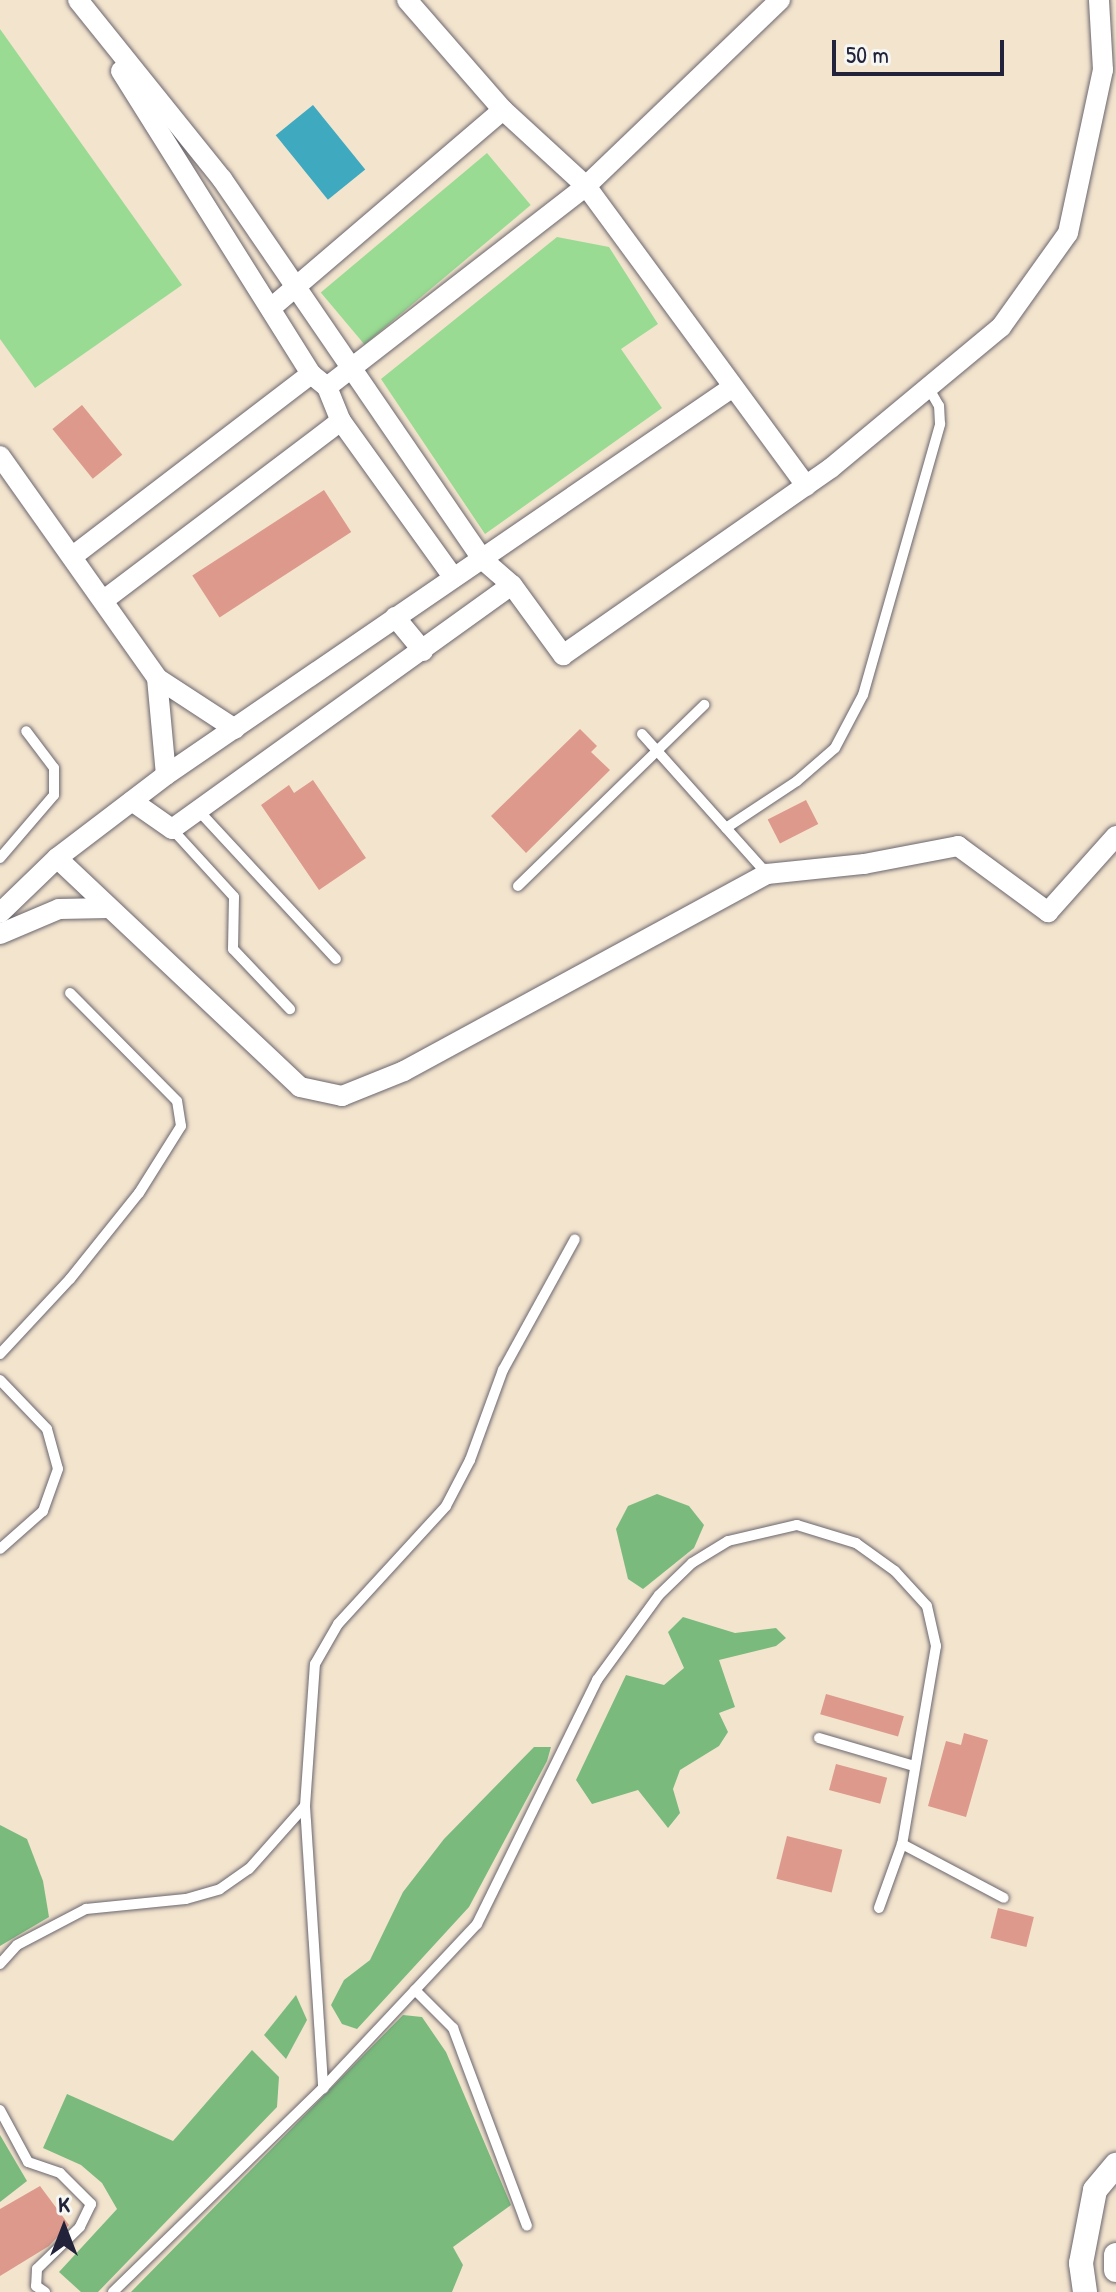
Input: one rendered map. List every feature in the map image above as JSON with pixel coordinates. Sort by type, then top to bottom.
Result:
[{"type":"street","points":[[77,0],[222,179],[295,288],[354,366],[482,559],[512,585],[563,655],[806,486],[1001,327],[1068,233],[1103,70],[1099,0]]},
{"type":"street","points":[[77,0],[319,381],[341,421],[454,578]]},
{"type":"street","points":[[407,0],[503,110],[586,186],[730,389],[806,486]]},
{"type":"street","points":[[73,556],[319,381],[354,366],[586,186],[780,0]]},
{"type":"street","points":[[271,308],[503,110]]},
{"type":"street","points":[[0,913],[57,858],[166,775],[730,389]]},
{"type":"street","points":[[104,600],[341,421]]},
{"type":"street","points":[[0,456],[157,678],[235,729]]},
{"type":"street","points":[[132,801],[172,829],[512,585]]},
{"type":"street","points":[[395,617],[423,651]]},
{"type":"street","points":[[157,678],[166,775]]},
{"type":"street","points":[[57,858],[300,1087],[342,1096],[404,1071],[767,874],[864,864],[958,846],[1048,912],[1116,836]]},
{"type":"street","points":[[0,934],[59,909],[109,908]]},
{"type":"street","points":[[1085,2292],[1081,2263],[1095,2190],[1116,2165]]},
{"type":"street","points":[[1116,2255],[1116,2270]]},
{"type":"lane","points":[[726,828],[797,781],[835,748],[863,695],[940,424],[939,406],[928,387]]},
{"type":"lane","points":[[518,886],[704,705]]},
{"type":"lane","points":[[0,858],[54,795],[54,768],[26,731]]},
{"type":"lane","points":[[642,734],[767,874]]},
{"type":"lane","points":[[198,810],[336,959]]},
{"type":"lane","points":[[172,829],[234,897],[233,949],[290,1009]]},
{"type":"lane","points":[[0,1354],[70,1279],[139,1193],[181,1126],[177,1101],[70,993]]},
{"type":"lane","points":[[323,2088],[305,1806],[315,1664],[338,1624],[446,1506],[470,1460],[503,1370],[575,1239]]},
{"type":"lane","points":[[0,1380],[47,1429],[58,1469],[43,1511],[0,1549]]},
{"type":"lane","points":[[113,2292],[323,2088],[477,1924],[597,1680],[659,1595],[692,1563],[728,1541],[797,1525],[856,1543],[895,1571],[927,1606],[936,1646],[902,1844],[879,1908]]},
{"type":"lane","points":[[819,1738],[914,1766]]},
{"type":"lane","points":[[0,1964],[17,1945],[86,1909],[186,1899],[220,1889],[249,1869],[305,1806]]},
{"type":"lane","points":[[902,1844],[1004,1898]]},
{"type":"lane","points":[[415,1990],[453,2028],[527,2226]]},
{"type":"lane","points":[[0,2110],[28,2162],[60,2173],[91,2204],[80,2227],[37,2269],[36,2286],[45,2292]]},
{"type":"green space","points":[[0,29],[182,285],[35,388],[0,339]]},
{"type":"green space","points":[[487,153],[531,205],[364,345],[321,292]]},
{"type":"green space","points":[[557,237],[609,247],[658,324],[621,349],[662,408],[485,534],[381,379]]},
{"type":"green space","points":[[657,1494],[689,1506],[704,1525],[694,1548],[643,1589],[628,1579],[616,1529],[628,1506]]},
{"type":"green space","points":[[683,1617],[735,1633],[776,1628],[786,1638],[776,1646],[719,1660],[735,1707],[719,1713],[728,1732],[719,1746],[680,1770],[673,1789],[680,1813],[668,1828],[638,1790],[592,1804],[576,1780],[626,1675],[664,1685],[684,1668],[668,1632]]},
{"type":"green space","points":[[534,1747],[551,1747],[547,1761],[469,1907],[357,2029],[342,2024],[331,2005],[344,1980],[370,1960],[403,1892],[444,1839]]},
{"type":"green space","points":[[0,1825],[27,1839],[43,1881],[49,1917],[0,1946]]},
{"type":"green space","points":[[296,1995],[307,2020],[286,2059],[264,2035]]},
{"type":"green space","points":[[403,2015],[422,2017],[446,2052],[511,2205],[453,2247],[463,2265],[452,2292],[131,2292]]},
{"type":"green space","points":[[252,2050],[279,2077],[277,2107],[98,2292],[81,2292],[59,2272],[117,2209],[102,2183],[81,2165],[43,2148],[67,2094],[173,2141]]},
{"type":"green space","points":[[0,2135],[27,2181],[0,2202]]},
{"type":"water","points":[[313,105],[365,170],[328,200],[276,135]]},
{"type":"building","points":[[82,405],[122,455],[93,479],[52,429]]},
{"type":"building","points":[[324,490],[351,532],[220,617],[192,576]]},
{"type":"building","points":[[580,729],[597,746],[591,752],[610,770],[526,853],[491,816]]},
{"type":"building","points":[[313,780],[366,858],[319,890],[261,805],[289,785],[294,793]]},
{"type":"building","points":[[806,800],[818,824],[780,844],[768,820]]},
{"type":"building","points":[[826,1694],[904,1716],[898,1737],[820,1714]]},
{"type":"building","points":[[964,1733],[988,1740],[966,1817],[928,1806],[946,1741],[961,1745]]},
{"type":"building","points":[[836,1764],[887,1778],[880,1804],[829,1790]]},
{"type":"building","points":[[787,1836],[842,1850],[832,1892],[776,1879]]},
{"type":"building","points":[[998,1908],[1034,1917],[1026,1947],[991,1938]]},
{"type":"building","points":[[40,2186],[69,2225],[49,2246],[0,2276],[0,2209]]}]
